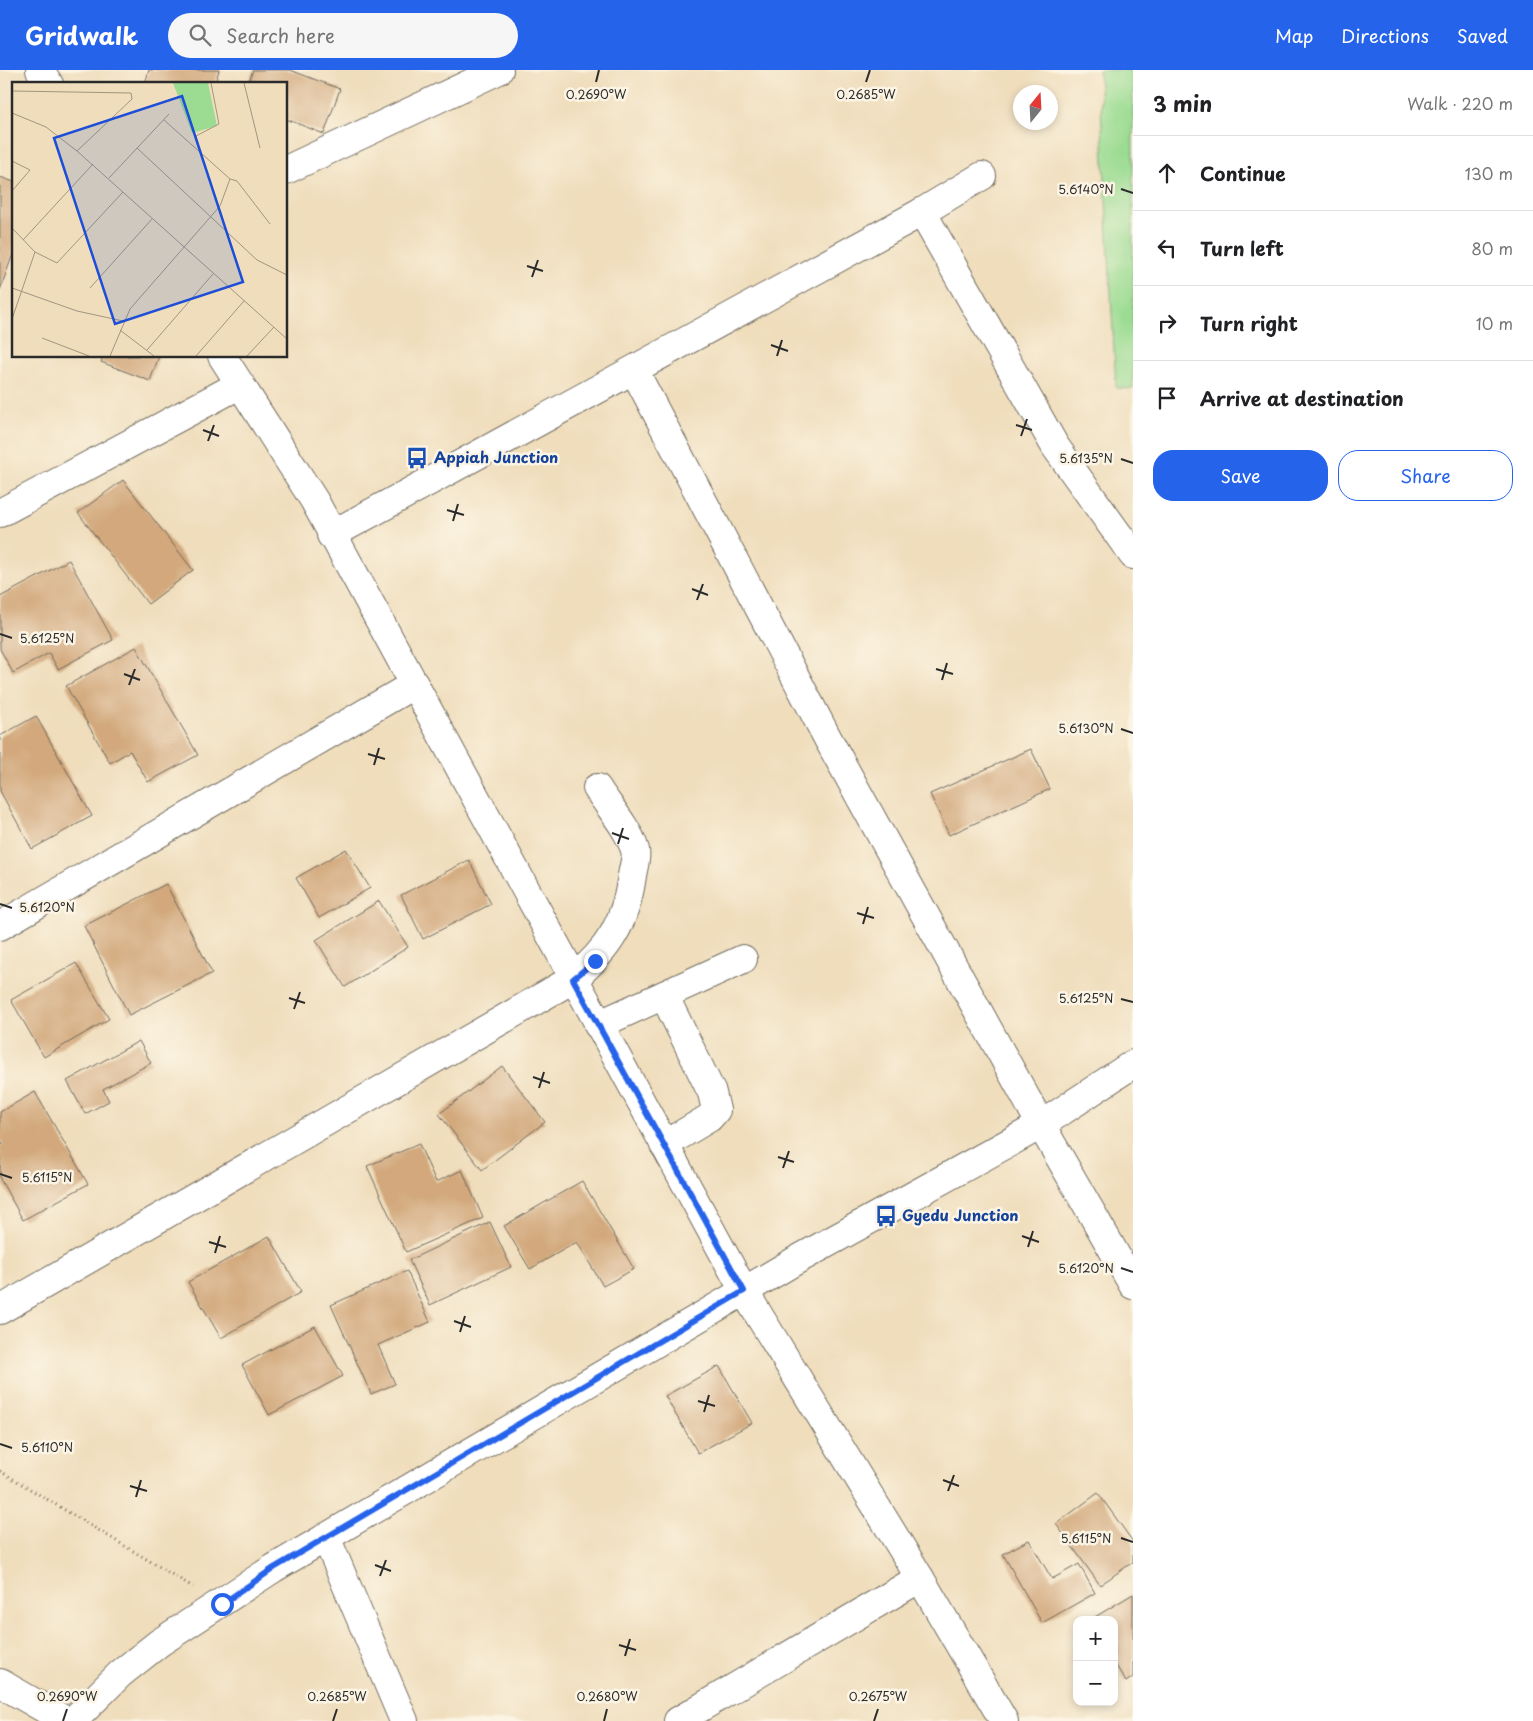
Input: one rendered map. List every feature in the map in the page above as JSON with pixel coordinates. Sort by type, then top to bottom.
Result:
[{"type":"street","points":[[40,70],[49,82]]},
{"type":"street","points":[[288,169],[499,70]]},
{"type":"street","points":[[331,535],[922,212],[982,176]]},
{"type":"street","points":[[922,212],[1054,446],[1133,555]]},
{"type":"street","points":[[223,358],[314,500],[331,535],[744,1291],[920,1578],[1004,1721]]},
{"type":"street","points":[[634,370],[828,739],[1041,1125],[1133,1284]]},
{"type":"street","points":[[0,513],[239,385]]},
{"type":"street","points":[[0,926],[413,685]]},
{"type":"street","points":[[0,1310],[573,979],[606,949],[618,926],[626,906],[636,853],[631,840],[597,788]]},
{"type":"street","points":[[598,1025],[743,959]]},
{"type":"street","points":[[664,995],[716,1103],[715,1113],[709,1118],[664,1145]]},
{"type":"street","points":[[73,1721],[120,1674],[159,1642],[222,1604],[274,1568],[744,1291],[1041,1125],[1133,1064]]},
{"type":"street","points":[[326,1537],[404,1721]]},
{"type":"street","points":[[678,1721],[920,1578]]},
{"type":"street","points":[[0,1683],[66,1721]]},
{"type":"path","points":[[0,1471],[222,1604]]},
{"type":"green space","points":[[1099,70],[1133,70],[1133,389],[1116,388]]},
{"type":"building","points":[[149,70],[219,70],[216,82],[146,82]]},
{"type":"building","points":[[253,70],[290,70],[340,89],[324,134],[288,120],[288,82],[249,82]]},
{"type":"building","points":[[0,177],[12,181],[12,257],[0,290]]},
{"type":"building","points":[[102,358],[158,358],[150,381],[101,362]]},
{"type":"building","points":[[123,480],[193,570],[148,604],[78,513]]},
{"type":"building","points":[[69,560],[113,640],[58,669],[49,653],[13,673],[0,649],[0,597]]},
{"type":"building","points":[[136,647],[198,755],[148,782],[130,751],[110,763],[66,686]]},
{"type":"building","points":[[36,716],[92,816],[32,849],[0,791],[0,736]]},
{"type":"building","points":[[1031,749],[1050,789],[949,835],[930,794]]},
{"type":"building","points":[[346,849],[370,888],[319,918],[296,878]]},
{"type":"building","points":[[469,860],[491,904],[423,939],[401,895]]},
{"type":"building","points":[[166,884],[212,973],[129,1015],[84,926]]},
{"type":"building","points":[[379,901],[408,947],[345,987],[316,940]]},
{"type":"building","points":[[76,963],[109,1019],[44,1057],[11,1000]]},
{"type":"building","points":[[139,1041],[151,1063],[103,1089],[109,1101],[85,1114],[67,1081]]},
{"type":"building","points":[[502,1066],[545,1122],[482,1170],[439,1114]]},
{"type":"building","points":[[35,1092],[88,1184],[23,1220],[0,1179],[0,1146],[3,1144],[0,1138],[0,1112]]},
{"type":"building","points":[[419,1144],[436,1182],[462,1170],[483,1218],[406,1252],[367,1166]]},
{"type":"building","points":[[582,1181],[634,1269],[603,1286],[577,1242],[530,1269],[504,1226]]},
{"type":"building","points":[[490,1222],[511,1267],[430,1305],[409,1260]]},
{"type":"building","points":[[269,1236],[301,1292],[221,1338],[188,1282]]},
{"type":"building","points":[[407,1271],[430,1322],[378,1345],[395,1384],[371,1394],[331,1305]]},
{"type":"building","points":[[315,1326],[343,1376],[269,1415],[242,1365]]},
{"type":"building","points":[[719,1366],[752,1423],[698,1453],[665,1396]]},
{"type":"building","points":[[1098,1493],[1133,1542],[1133,1562],[1100,1585],[1056,1524]]},
{"type":"building","points":[[1029,1540],[1052,1579],[1079,1564],[1095,1593],[1042,1623],[1003,1554]]},
{"type":"building","points":[[1133,1594],[1133,1677],[1126,1682],[1118,1669],[1118,1616],[1097,1616]]},
{"type":"place","name":"Appiah Junction","points":[[417,458]]},
{"type":"place","name":"Gyedu Junction","points":[[886,1216]]},
{"type":"route","points":[[222,1604],[274,1568],[744,1291],[573,979],[595,961]]}]
